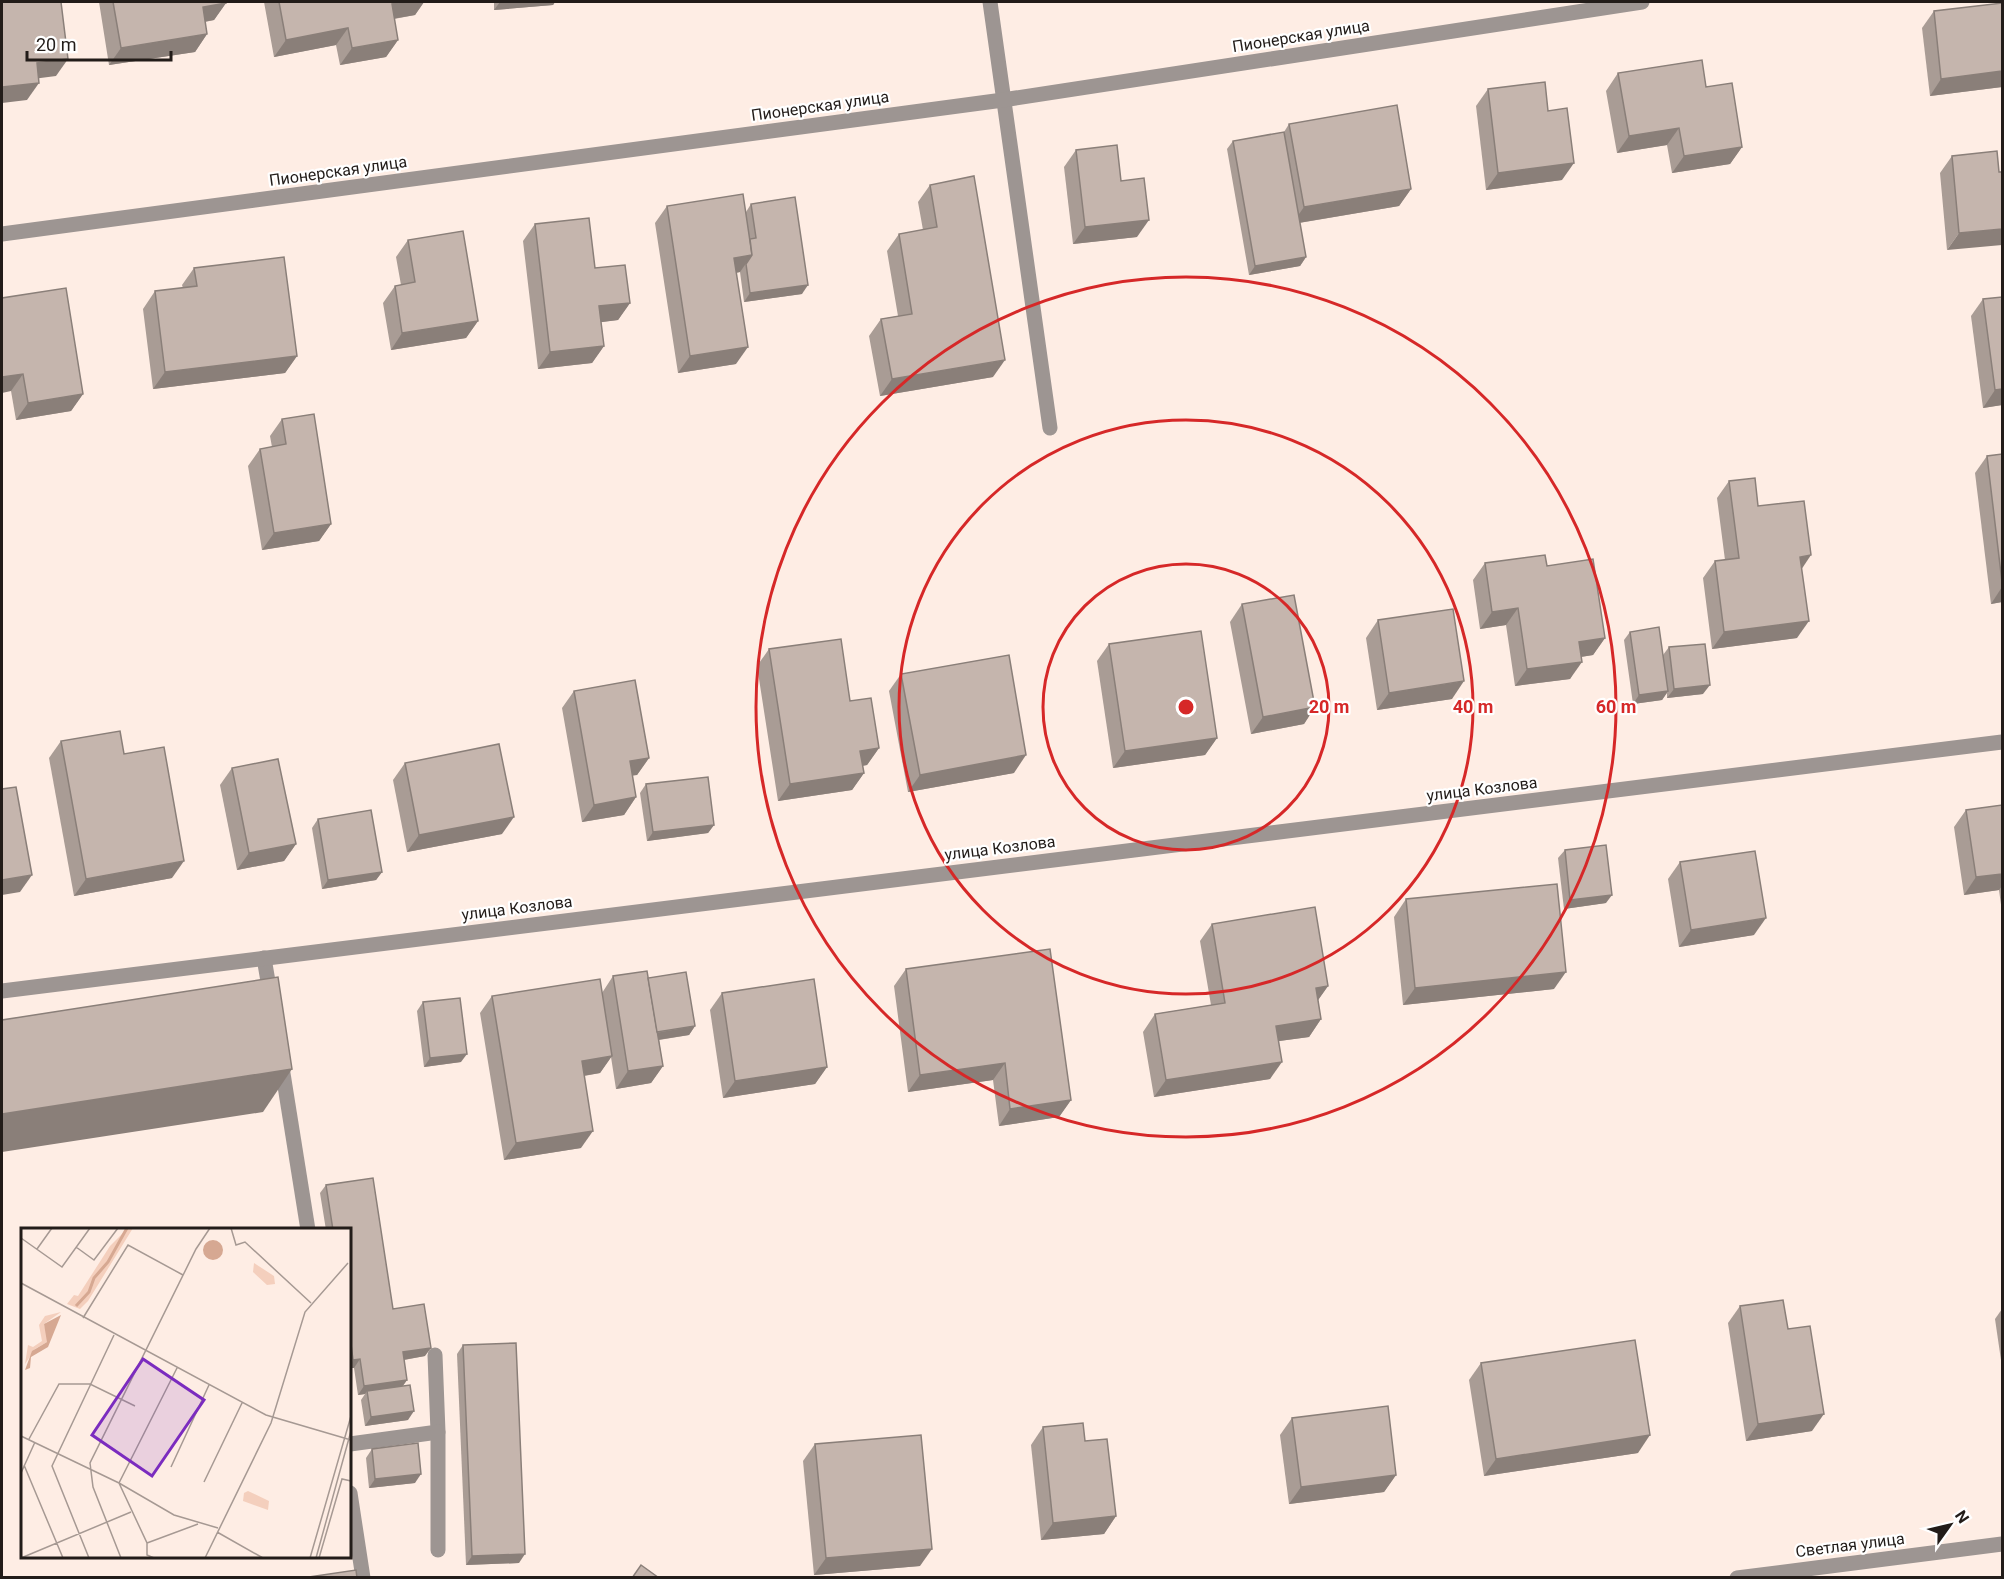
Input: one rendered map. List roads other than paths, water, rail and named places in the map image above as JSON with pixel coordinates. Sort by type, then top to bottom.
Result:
[{"type":"street","points":[[990,2],[1050,428]]},
{"type":"street","name":"Пионерская улица","points":[[2,234],[1004,100],[1642,2]]},
{"type":"street","name":"улица Козлова","points":[[2,991],[2002,742]]},
{"type":"street","points":[[264,958],[274,1017]]},
{"type":"street","points":[[278,1040],[308,1228]]},
{"type":"street","points":[[435,1355],[438,1432],[438,1550]]},
{"type":"street","points":[[351,1444],[438,1432]]},
{"type":"street","points":[[351,1500],[363,1578]]},
{"type":"street","name":"Светлая улица","points":[[1737,1578],[2002,1544]]}]
